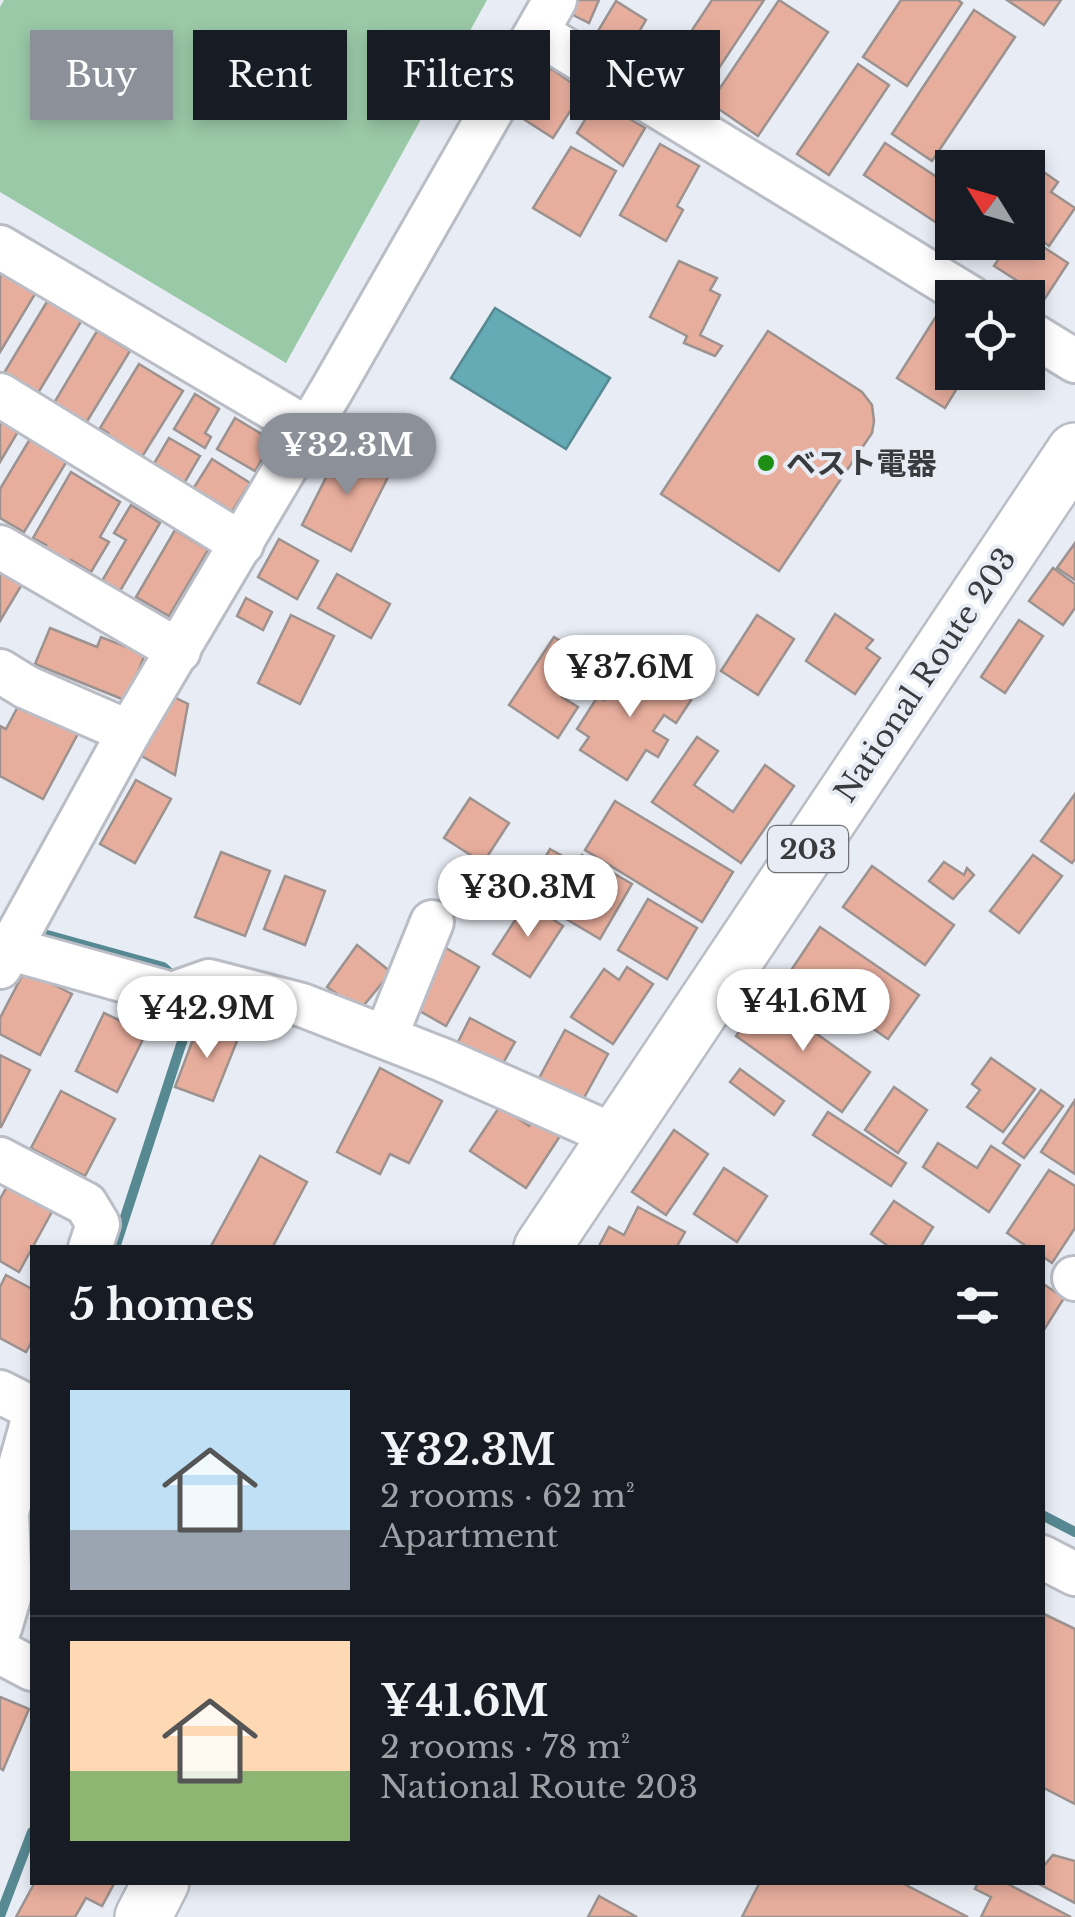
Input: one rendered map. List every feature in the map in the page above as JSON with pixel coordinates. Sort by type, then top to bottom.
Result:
[{"type":"highway","name":"National Route 203","points":[[544,1245],[1075,451]]},
{"type":"highway","points":[[143,1917],[159,1885]]},
{"type":"street","points":[[615,1136],[386,1036],[302,1005],[191,988],[10,945],[128,732],[242,544],[546,16],[944,280]]},
{"type":"street","points":[[0,247],[308,429]]},
{"type":"street","points":[[1045,342],[1075,361]]},
{"type":"street","points":[[0,396],[242,544]]},
{"type":"street","points":[[0,547],[179,651]]},
{"type":"street","points":[[0,672],[128,732]]},
{"type":"street","points":[[386,1036],[432,922]]},
{"type":"street","points":[[0,1159],[86,1204],[98,1224],[91,1245]]},
{"type":"street","points":[[0,1392],[30,1407]]},
{"type":"street","points":[[0,1628],[10,1594],[7,1512],[30,1430]]},
{"type":"street","points":[[1045,1559],[1075,1574]]},
{"type":"street","points":[[0,1652],[30,1667]]},
{"type":"green space","points":[[4,0],[487,0],[470,30],[367,30],[367,120],[421,120],[286,363],[0,192],[0,7]]},
{"type":"water","points":[[495,308],[610,378],[566,449],[451,378]]},
{"type":"building","points":[[577,0],[599,0],[589,23],[571,14]]},
{"type":"building","points":[[712,0],[764,0],[720,66],[720,30],[692,30]]},
{"type":"building","points":[[779,0],[828,32],[758,136],[720,110],[720,88]]},
{"type":"building","points":[[901,0],[962,3],[907,86],[863,57]]},
{"type":"building","points":[[1007,0],[1061,0],[1044,25]]},
{"type":"building","points":[[616,1],[646,20],[640,30],[599,30]]},
{"type":"building","points":[[974,10],[1015,37],[939,150],[935,150],[932,161],[892,134]]},
{"type":"building","points":[[858,64],[889,85],[829,175],[797,154]]},
{"type":"building","points":[[550,70],[570,82],[570,111],[553,138],[525,120],[550,120]]},
{"type":"building","points":[[585,120],[631,120],[645,128],[623,166],[577,133]]},
{"type":"building","points":[[885,143],[935,176],[935,222],[864,175]]},
{"type":"building","points":[[660,144],[699,166],[677,206],[683,210],[666,241],[620,215]]},
{"type":"building","points":[[571,147],[616,171],[580,236],[533,208]]},
{"type":"building","points":[[1045,173],[1058,182],[1051,192],[1075,208],[1049,246],[1045,243]]},
{"type":"building","points":[[1045,248],[1068,263],[1045,298],[1045,280],[1016,280],[994,266],[998,260],[1045,260]]},
{"type":"building","points":[[679,261],[717,278],[710,290],[720,295],[700,335],[722,346],[715,356],[684,343],[687,336],[650,317]]},
{"type":"building","points":[[2,274],[35,294],[0,352],[0,277]]},
{"type":"building","points":[[48,300],[82,320],[38,393],[4,373]]},
{"type":"building","points":[[935,318],[935,390],[956,390],[945,408],[897,378]]},
{"type":"building","points":[[97,331],[130,351],[86,423],[54,403]]},
{"type":"building","name":"ベスト電器","points":[[768,331],[862,392],[872,405],[874,421],[872,433],[779,571],[661,494]]},
{"type":"building","points":[[139,364],[183,391],[140,460],[105,438],[108,433],[100,428]]},
{"type":"building","points":[[195,394],[219,409],[205,433],[211,437],[205,448],[174,429]]},
{"type":"building","points":[[0,418],[19,430],[0,462]]},
{"type":"building","points":[[235,418],[273,441],[255,471],[217,449]]},
{"type":"building","points":[[169,438],[200,456],[183,485],[152,467]]},
{"type":"building","points":[[30,439],[67,461],[24,532],[0,518],[0,489]]},
{"type":"building","points":[[342,446],[391,471],[351,551],[302,525]]},
{"type":"building","points":[[212,459],[250,483],[231,513],[193,489]]},
{"type":"building","points":[[71,472],[120,502],[100,537],[109,542],[91,572],[71,560],[68,565],[43,550],[46,545],[33,538]]},
{"type":"building","points":[[131,505],[160,523],[120,591],[102,581],[126,540],[114,533]]},
{"type":"building","points":[[175,530],[208,550],[169,616],[136,597]]},
{"type":"building","points":[[279,539],[318,561],[297,599],[258,577]]},
{"type":"building","points":[[1075,543],[1075,580],[1057,568]]},
{"type":"building","points":[[0,567],[24,581],[0,621]]},
{"type":"building","points":[[1053,568],[1075,584],[1075,608],[1063,625],[1029,601]]},
{"type":"building","points":[[337,574],[390,604],[371,638],[318,608]]},
{"type":"building","points":[[246,598],[272,612],[263,630],[237,616]]},
{"type":"building","points":[[835,614],[873,640],[866,648],[880,658],[855,694],[806,661]]},
{"type":"building","points":[[291,615],[334,636],[300,704],[258,683]]},
{"type":"building","points":[[757,615],[794,639],[758,695],[721,671]]},
{"type":"building","points":[[1019,620],[1043,636],[1005,693],[981,677]]},
{"type":"building","points":[[50,628],[97,647],[101,637],[145,654],[127,701],[35,664]]},
{"type":"building","points":[[554,637],[588,658],[562,697],[578,707],[558,738],[509,705]]},
{"type":"building","points":[[629,660],[691,700],[676,723],[664,715],[653,731],[668,740],[658,757],[646,750],[627,780],[580,750],[589,737],[577,729],[598,696],[604,700]]},
{"type":"building","points":[[23,697],[81,728],[43,799],[0,776],[0,726],[6,729]]},
{"type":"building","points":[[174,697],[188,704],[175,775],[140,755]]},
{"type":"building","points":[[697,737],[718,751],[694,785],[733,812],[765,765],[794,786],[741,863],[652,802]]},
{"type":"building","points":[[136,780],[171,799],[135,863],[100,844]]},
{"type":"building","points":[[1075,794],[1075,859],[1072,863],[1041,841]]},
{"type":"building","points":[[470,798],[509,823],[483,863],[444,838]]},
{"type":"building","points":[[615,801],[733,872],[702,922],[585,850]]},
{"type":"building","points":[[550,849],[577,864],[582,855],[632,884],[600,939],[524,894]]},
{"type":"building","points":[[221,852],[270,871],[245,936],[195,917]]},
{"type":"building","points":[[1033,855],[1062,876],[1019,933],[990,911]]},
{"type":"building","points":[[944,862],[964,875],[967,868],[974,875],[953,899],[929,881]]},
{"type":"building","points":[[872,866],[954,925],[925,965],[843,907]]},
{"type":"building","points":[[285,876],[325,891],[305,945],[264,929]]},
{"type":"building","points":[[648,899],[697,928],[667,979],[618,950]]},
{"type":"building","points":[[527,902],[563,926],[530,977],[493,954]]},
{"type":"building","points":[[820,927],[919,995],[888,1039],[790,972]]},
{"type":"building","points":[[357,945],[391,972],[360,1010],[327,987]]},
{"type":"building","points":[[444,947],[479,967],[446,1026],[411,1006]]},
{"type":"building","points":[[627,967],[653,984],[613,1044],[571,1017],[604,969],[619,980]]},
{"type":"building","points":[[25,970],[72,994],[40,1055],[0,1034],[0,1018]]},
{"type":"building","points":[[764,996],[870,1072],[842,1112],[736,1036]]},
{"type":"building","points":[[104,1013],[146,1033],[117,1092],[76,1071]]},
{"type":"building","points":[[470,1018],[515,1042],[502,1065],[458,1042]]},
{"type":"building","points":[[200,1021],[239,1036],[213,1101],[175,1087]]},
{"type":"building","points":[[565,1030],[608,1054],[580,1105],[537,1082]]},
{"type":"building","points":[[0,1055],[30,1070],[1,1127],[0,1127]]},
{"type":"building","points":[[991,1058],[1035,1089],[1003,1132],[967,1107],[980,1090],[972,1084]]},
{"type":"building","points":[[380,1068],[442,1101],[409,1163],[390,1154],[380,1174],[337,1152]]},
{"type":"building","points":[[740,1069],[784,1101],[774,1115],[730,1082]]},
{"type":"building","points":[[894,1087],[927,1110],[898,1153],[865,1130]]},
{"type":"building","points":[[1041,1090],[1063,1106],[1024,1158],[1003,1143]]},
{"type":"building","points":[[61,1091],[115,1119],[85,1176],[31,1148]]},
{"type":"building","points":[[1075,1100],[1075,1174],[1041,1152]]},
{"type":"building","points":[[500,1106],[529,1126],[534,1119],[560,1136],[526,1188],[470,1151]]},
{"type":"building","points":[[828,1112],[906,1163],[891,1186],[813,1135]]},
{"type":"building","points":[[674,1130],[708,1154],[666,1215],[632,1192]]},
{"type":"building","points":[[938,1143],[977,1168],[991,1146],[1020,1165],[989,1212],[923,1167]]},
{"type":"building","points":[[260,1156],[307,1182],[274,1245],[212,1245]]},
{"type":"building","points":[[724,1168],[767,1196],[737,1242],[694,1214]]},
{"type":"building","points":[[1049,1170],[1075,1186],[1075,1228],[1052,1263],[1045,1258],[1045,1245],[1025,1245],[1007,1233]]},
{"type":"building","points":[[9,1183],[54,1208],[34,1245],[30,1245],[19,1272],[0,1261],[0,1199]]},
{"type":"building","points":[[894,1201],[933,1227],[922,1245],[887,1245],[871,1234]]},
{"type":"building","points":[[638,1207],[685,1232],[678,1245],[600,1245],[609,1227],[624,1235]]},
{"type":"building","points":[[6,1275],[30,1288],[30,1345],[26,1352],[0,1338],[0,1287]]},
{"type":"building","points":[[1045,1285],[1064,1298],[1045,1328]]},
{"type":"building","points":[[1045,1614],[1075,1629],[1075,1804],[1045,1789]]},
{"type":"building","points":[[0,1697],[29,1709],[3,1770],[0,1768]]},
{"type":"building","points":[[1053,1855],[1075,1861],[1075,1903],[1041,1885],[1045,1885],[1045,1864]]},
{"type":"building","points":[[33,1885],[113,1885],[102,1906],[86,1898],[75,1917],[16,1917]]},
{"type":"building","points":[[758,1885],[906,1885],[968,1917],[742,1917]]},
{"type":"building","points":[[977,1885],[1010,1885],[1071,1917],[981,1917],[991,1897],[975,1889]]},
{"type":"building","points":[[599,1896],[637,1917],[588,1917]]},
{"type":"waterway","points":[[29,930],[163,967],[174,977]]},
{"type":"waterway","points":[[116,1245],[191,1014],[187,999]]},
{"type":"waterway","points":[[1045,1517],[1075,1532]]},
{"type":"waterway","points":[[0,1916],[30,1837]]},
{"type":"place","name":"ベスト電器","points":[[766,463]]}]
